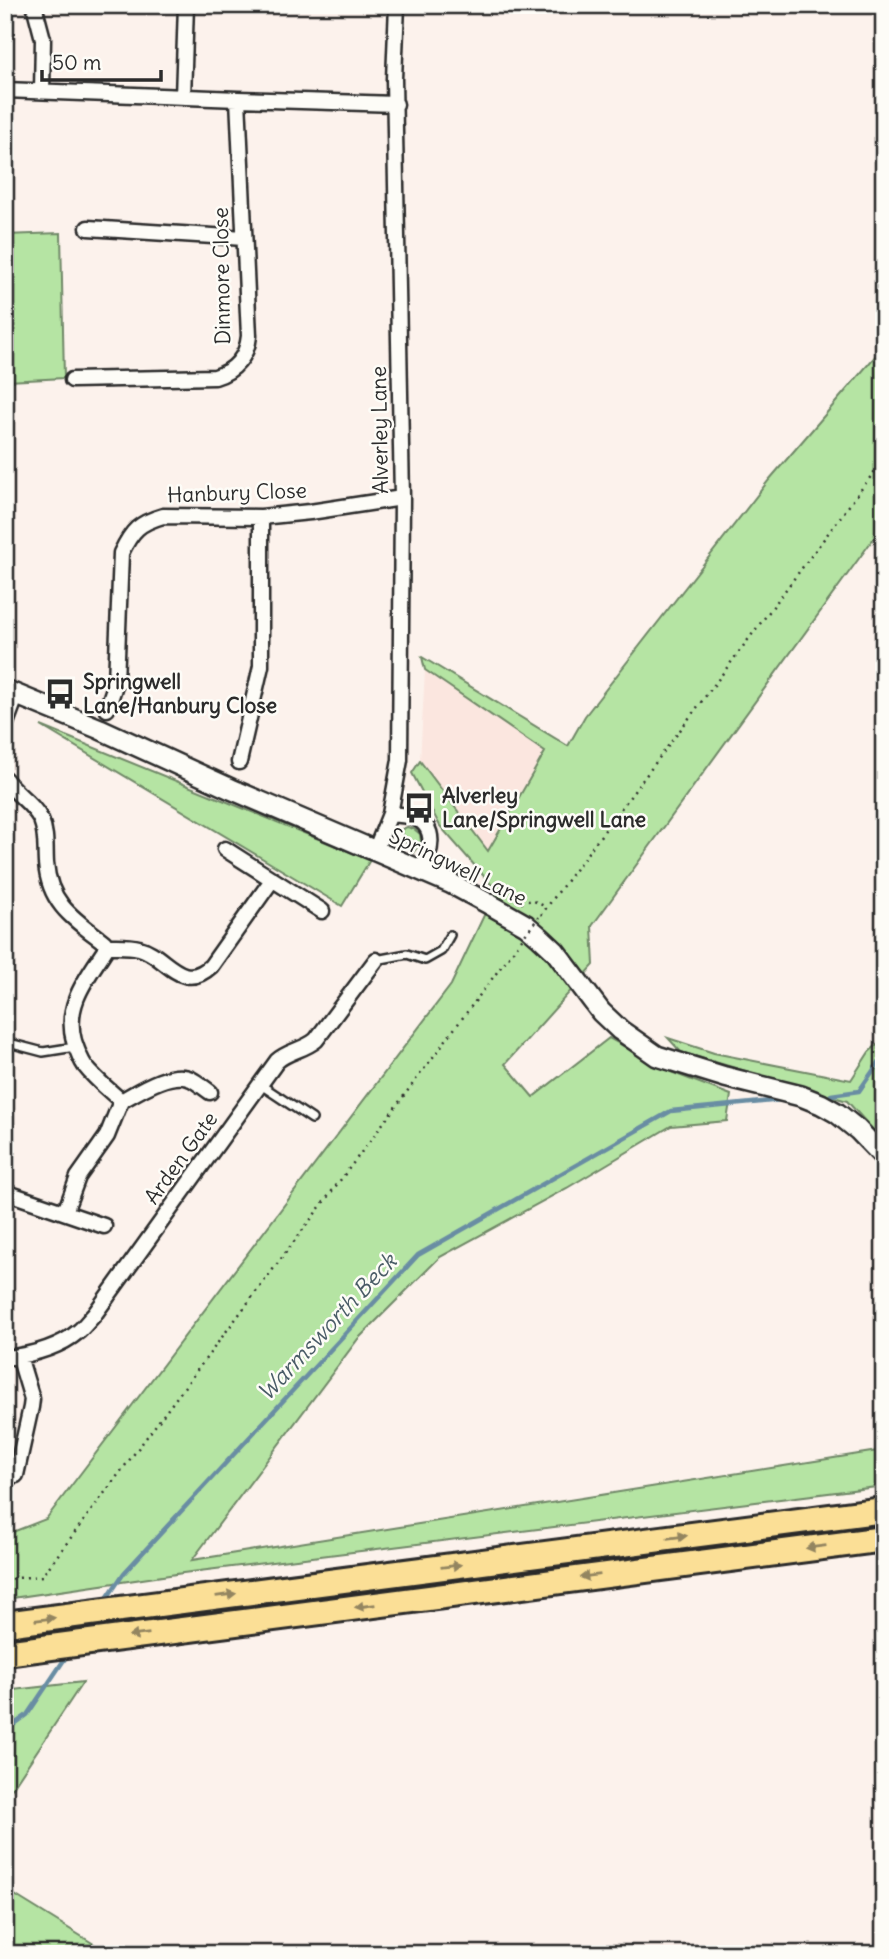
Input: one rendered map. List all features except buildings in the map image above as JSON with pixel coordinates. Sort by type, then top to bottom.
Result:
[{"type":"highway","points":[[5,1624],[884,1510]]},
{"type":"highway","points":[[5,1653],[884,1539]]},
{"type":"street","points":[[34,5],[43,38],[42,91]]},
{"type":"street","points":[[183,97],[186,5]]},
{"type":"street","name":"Alverley Lane","points":[[375,851],[390,814],[400,760],[402,498],[394,79],[397,5]]},
{"type":"street","points":[[5,90],[396,104]]},
{"type":"street","name":"Dinmore Close","points":[[72,380],[215,377],[230,371],[241,360],[248,347],[249,336],[238,100]]},
{"type":"street","points":[[88,228],[244,238]]},
{"type":"street","name":"Hanbury Close","points":[[107,709],[116,682],[121,553],[136,528],[163,516],[261,517],[402,498]]},
{"type":"street","points":[[239,762],[261,666],[261,517]]},
{"type":"street","points":[[5,726],[11,692]]},
{"type":"street","name":"Springwell Lane","points":[[11,692],[450,883],[526,925],[555,951],[601,1012],[620,1030],[657,1056],[725,1077],[802,1096],[821,1104],[858,1130],[884,1157]]},
{"type":"street","points":[[5,779],[36,811],[41,820],[47,847],[48,880],[55,897],[73,918],[106,946]]},
{"type":"street","points":[[390,814],[414,817],[428,830],[431,846],[420,870]]},
{"type":"street","points":[[225,849],[322,911]]},
{"type":"street","points":[[106,946],[141,948],[183,975],[199,974],[211,966],[272,880]]},
{"type":"street","points":[[106,946],[76,996],[71,1025],[82,1063],[121,1101]]},
{"type":"street","name":"Arden Gate","points":[[12,1357],[60,1343],[79,1331],[94,1315],[282,1056],[310,1045],[322,1034],[376,960]]},
{"type":"street","points":[[65,1212],[78,1177],[107,1136],[121,1101],[171,1077],[190,1079],[210,1092]]},
{"type":"street","points":[[5,1192],[104,1226]]},
{"type":"street","points":[[12,1357],[32,1399],[16,1475]]},
{"type":"lane","points":[[376,960],[407,954],[425,960],[440,951],[450,936]]},
{"type":"lane","points":[[5,1042],[43,1052],[76,1047]]},
{"type":"lane","points":[[260,1084],[312,1119]]},
{"type":"path","points":[[5,1579],[42,1576],[884,459]]},
{"type":"shaded area","points":[[425,670],[545,752],[488,852],[420,761]]},
{"type":"green space","points":[[61,233],[64,378],[8,381],[5,392],[5,235]]},
{"type":"green space","points":[[884,346],[884,524],[592,926],[594,965],[505,1064],[533,1097],[609,1038],[671,1072],[731,1095],[727,1121],[671,1126],[567,1188],[440,1257],[358,1339],[192,1560],[884,1450],[884,1486],[183,1573],[5,1599],[5,1535],[46,1519],[451,985],[496,890],[440,826],[412,773],[420,761],[488,851],[545,752],[425,670],[422,657],[568,746],[585,716],[769,480]]},
{"type":"green space","points":[[41,726],[370,860],[342,906]]},
{"type":"green space","points":[[407,827],[420,834],[421,842],[412,854],[400,830]]},
{"type":"green space","points":[[668,1038],[714,1053],[851,1080],[869,1052],[884,1039],[884,1092],[879,1105],[884,1111],[884,1142],[847,1101],[681,1052]]},
{"type":"green space","points":[[83,1682],[5,1799],[5,1691]]},
{"type":"green space","points":[[5,1889],[110,1954],[5,1954]]},
{"type":"waterway","name":"Warmsworth Beck","points":[[831,1095],[859,1091],[884,1055]]},
{"type":"waterway","name":"Warmsworth Beck","points":[[103,1604],[124,1573],[418,1255],[671,1111],[782,1100]]},
{"type":"waterway","name":"Warmsworth Beck","points":[[5,1731],[27,1715],[68,1654]]},
{"type":"place","name":"Springwell Lane/Hanbury Close","points":[[60,694]]},
{"type":"place","name":"Alverley Lane/Springwell Lane","points":[[419,808]]}]
